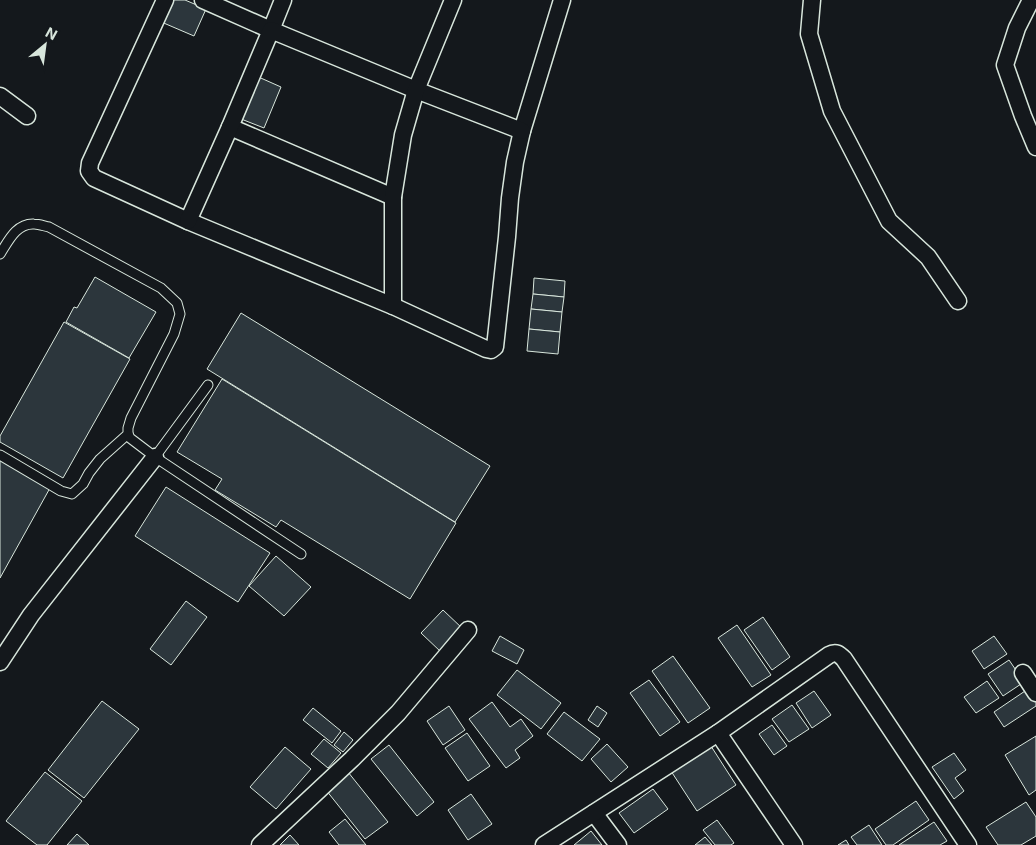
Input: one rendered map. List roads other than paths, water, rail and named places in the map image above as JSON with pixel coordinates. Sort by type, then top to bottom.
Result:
[{"type":"street","points":[[165,0],[90,163],[89,171],[94,178],[188,221],[393,306],[486,350],[496,347],[515,162],[522,131],[562,0]]},
{"type":"street","points":[[203,0],[416,90],[522,131]]},
{"type":"street","points":[[188,221],[283,0]]},
{"type":"street","points":[[393,306],[394,197],[403,135],[416,90],[453,0]]},
{"type":"street","points":[[812,0],[809,34],[832,111],[889,221],[928,257],[958,301]]},
{"type":"street","points":[[1031,0],[1017,28],[1005,65],[1036,147]]},
{"type":"street","points":[[0,96],[27,116]]},
{"type":"street","points":[[230,127],[394,197]]},
{"type":"street","points":[[0,662],[31,615],[155,457]]},
{"type":"street","points":[[260,845],[398,713],[468,630]]},
{"type":"street","points":[[544,845],[718,733],[834,652],[844,658],[968,845]]},
{"type":"street","points":[[1023,672],[1036,693]]},
{"type":"street","points":[[718,733],[794,845]]},
{"type":"street","points":[[594,814],[618,845]]},
{"type":"lane","points":[[0,254],[14,232],[26,224],[49,227],[160,288],[177,303],[180,314],[174,334],[131,418],[128,434],[130,438],[155,457],[302,554]]},
{"type":"lane","points":[[155,457],[208,386]]},
{"type":"lane","points":[[0,455],[61,491],[72,494],[83,484],[100,459],[128,434]]}]
